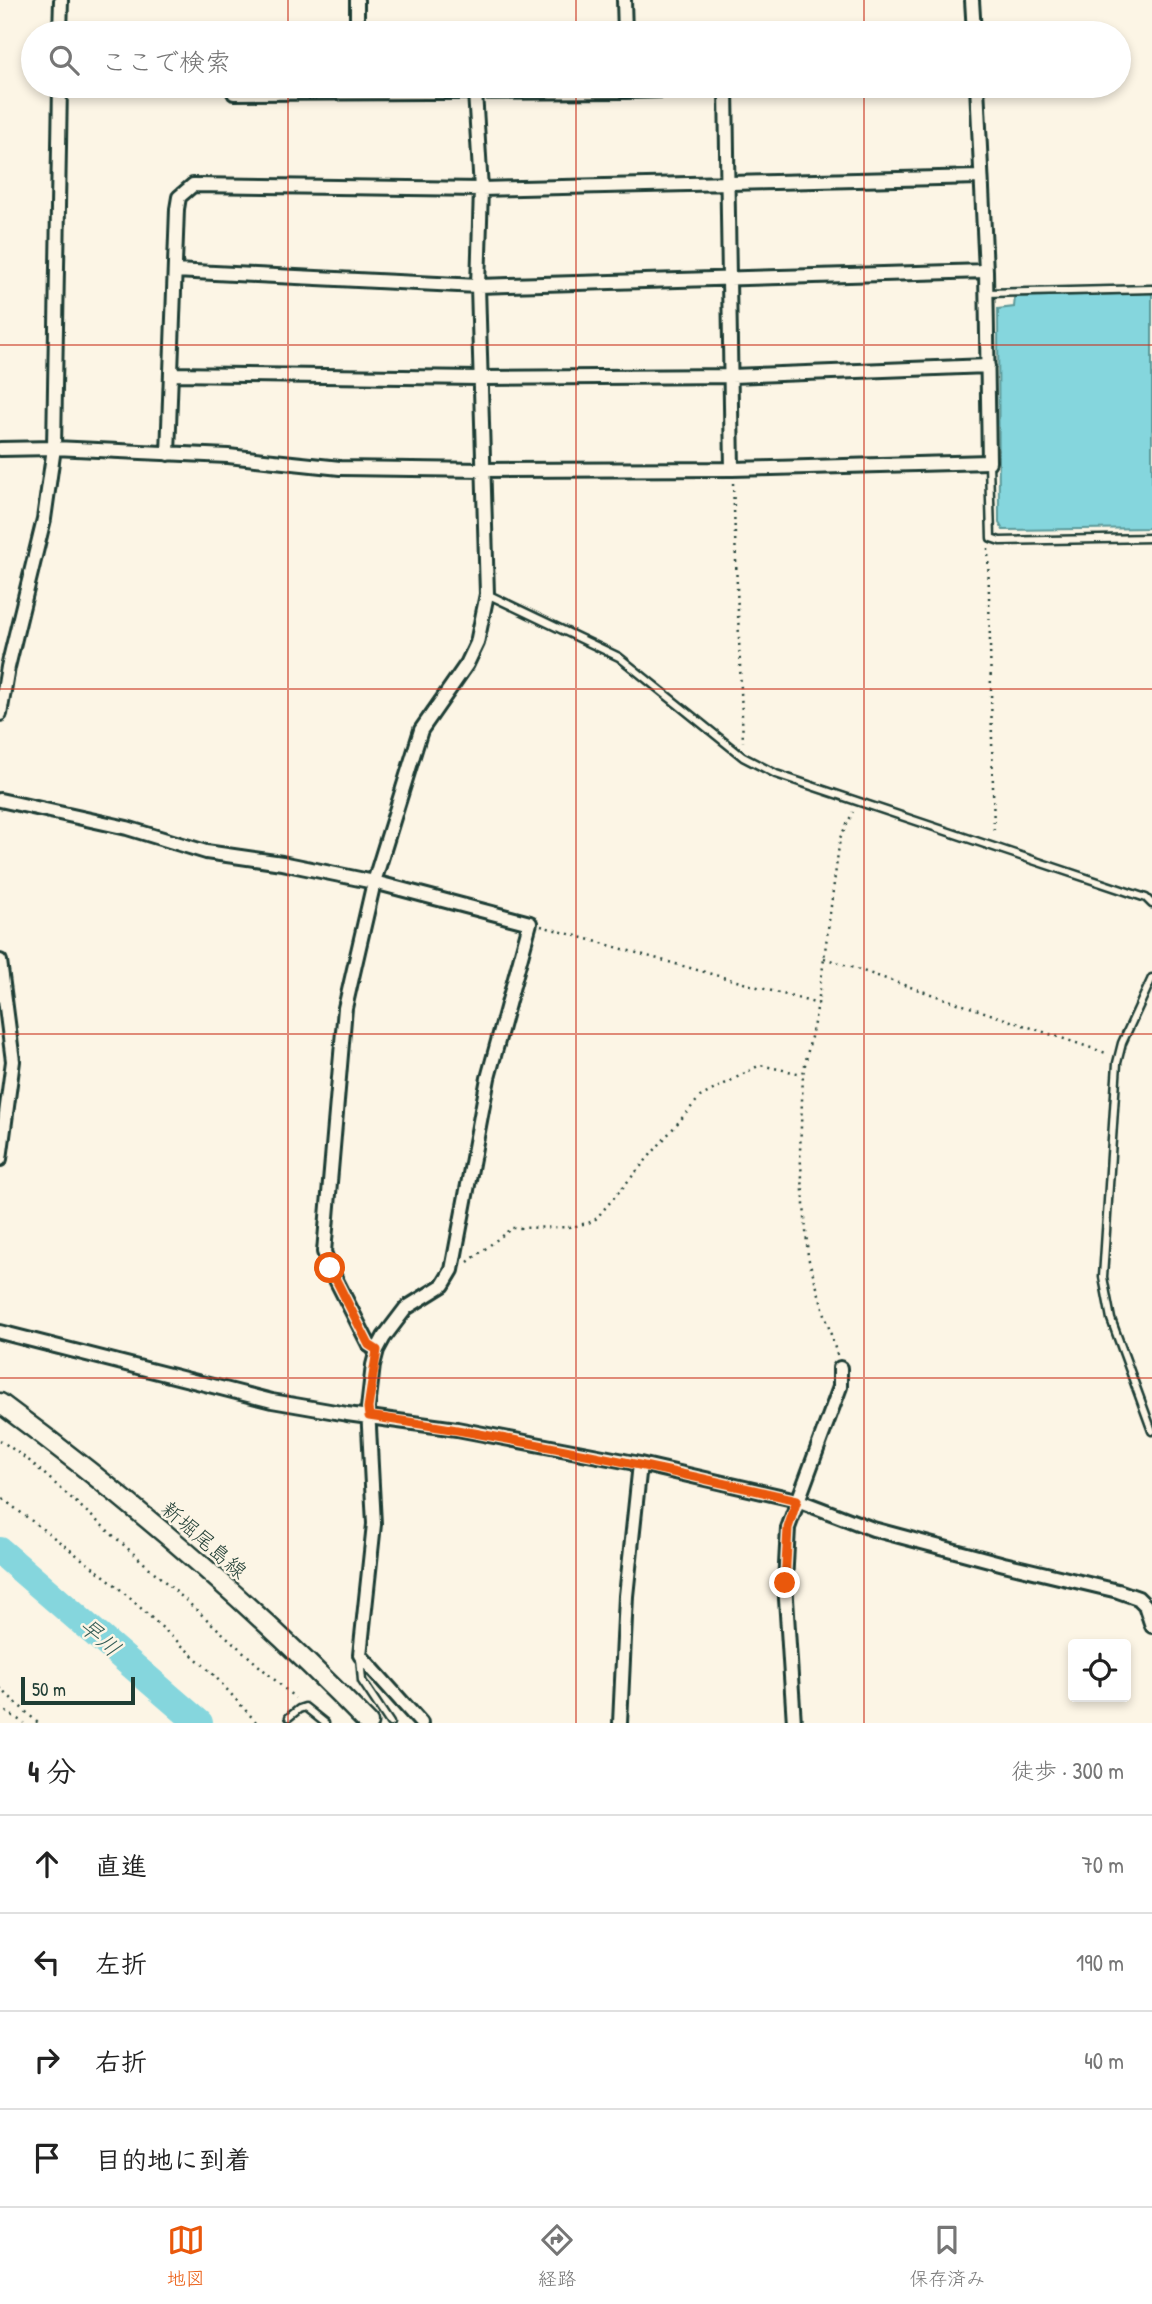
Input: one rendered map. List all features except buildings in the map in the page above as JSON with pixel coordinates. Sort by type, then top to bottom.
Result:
[{"type":"main road","name":"新堀尾島線","points":[[0,1403],[52,1442],[196,1562],[288,1644],[368,1723]]},
{"type":"street","points":[[60,21],[61,0]]},
{"type":"street","points":[[356,0],[357,21]]},
{"type":"street","points":[[624,0],[625,21]]},
{"type":"street","points":[[972,0],[973,21]]},
{"type":"street","points":[[0,714],[8,667],[44,519],[54,448],[60,98]]},
{"type":"street","points":[[377,1350],[369,1345],[324,1252],[345,1008],[374,882],[421,730],[467,664],[477,643],[487,594],[478,286],[481,189],[475,98]]},
{"type":"street","points":[[726,98],[732,469]]},
{"type":"street","points":[[0,449],[54,448],[228,456],[340,468],[484,470],[732,469],[989,462],[987,293],[977,98]]},
{"type":"street","points":[[168,454],[178,197],[193,185],[481,189],[980,177]]},
{"type":"street","points":[[175,271],[478,286],[986,271]]},
{"type":"street","points":[[171,374],[480,378],[731,376],[988,366]]},
{"type":"street","points":[[0,800],[127,828],[206,852],[282,863],[374,882],[530,923],[488,1079],[452,1270],[443,1285],[406,1308],[377,1350],[368,1408],[374,1524],[360,1655],[421,1723]]},
{"type":"street","points":[[0,961],[13,1061],[0,1159]]},
{"type":"street","points":[[0,1332],[272,1401],[457,1429],[640,1464],[797,1500],[873,1529],[1138,1598],[1149,1602],[1152,1626]]},
{"type":"street","points":[[794,1723],[785,1583],[788,1528],[840,1387],[840,1368]]},
{"type":"street","points":[[620,1723],[626,1596],[640,1464]]},
{"type":"lane","points":[[987,293],[1152,289]]},
{"type":"lane","points":[[989,462],[991,538],[1000,541],[1152,538]]},
{"type":"lane","points":[[487,594],[619,657],[743,757],[776,774],[1146,898],[1152,904]]},
{"type":"lane","points":[[1152,978],[1118,1057],[1103,1277],[1111,1319],[1152,1431]]},
{"type":"lane","points":[[360,1655],[362,1681],[390,1723]]},
{"type":"lane","points":[[289,1717],[305,1707],[325,1723]]},
{"type":"path","points":[[732,469],[743,757]]},
{"type":"path","points":[[991,538],[988,545],[994,847]]},
{"type":"path","points":[[840,1368],[808,1257],[800,1152],[803,1074],[818,1004],[840,838],[857,803]]},
{"type":"path","points":[[530,923],[818,1004]]},
{"type":"path","points":[[824,958],[1118,1057]]},
{"type":"path","points":[[452,1270],[466,1264],[512,1228],[572,1227],[594,1222],[700,1097],[760,1065],[803,1074]]},
{"type":"path","points":[[0,1440],[31,1462],[305,1707]]},
{"type":"path","points":[[3,1499],[111,1581],[212,1672],[257,1723]]},
{"type":"path","points":[[0,1688],[38,1723]]},
{"type":"path","points":[[0,1709],[24,1723]]},
{"type":"water","points":[[1152,293],[1152,528],[1003,530],[999,523],[998,309],[1014,307],[1015,297]]},
{"type":"waterway","name":"早川","points":[[0,1551],[199,1723]]},
{"type":"route","points":[[330,1268],[369,1345],[377,1350],[373,1365],[369,1416],[457,1429],[640,1464],[797,1500],[788,1528],[785,1583]]}]
